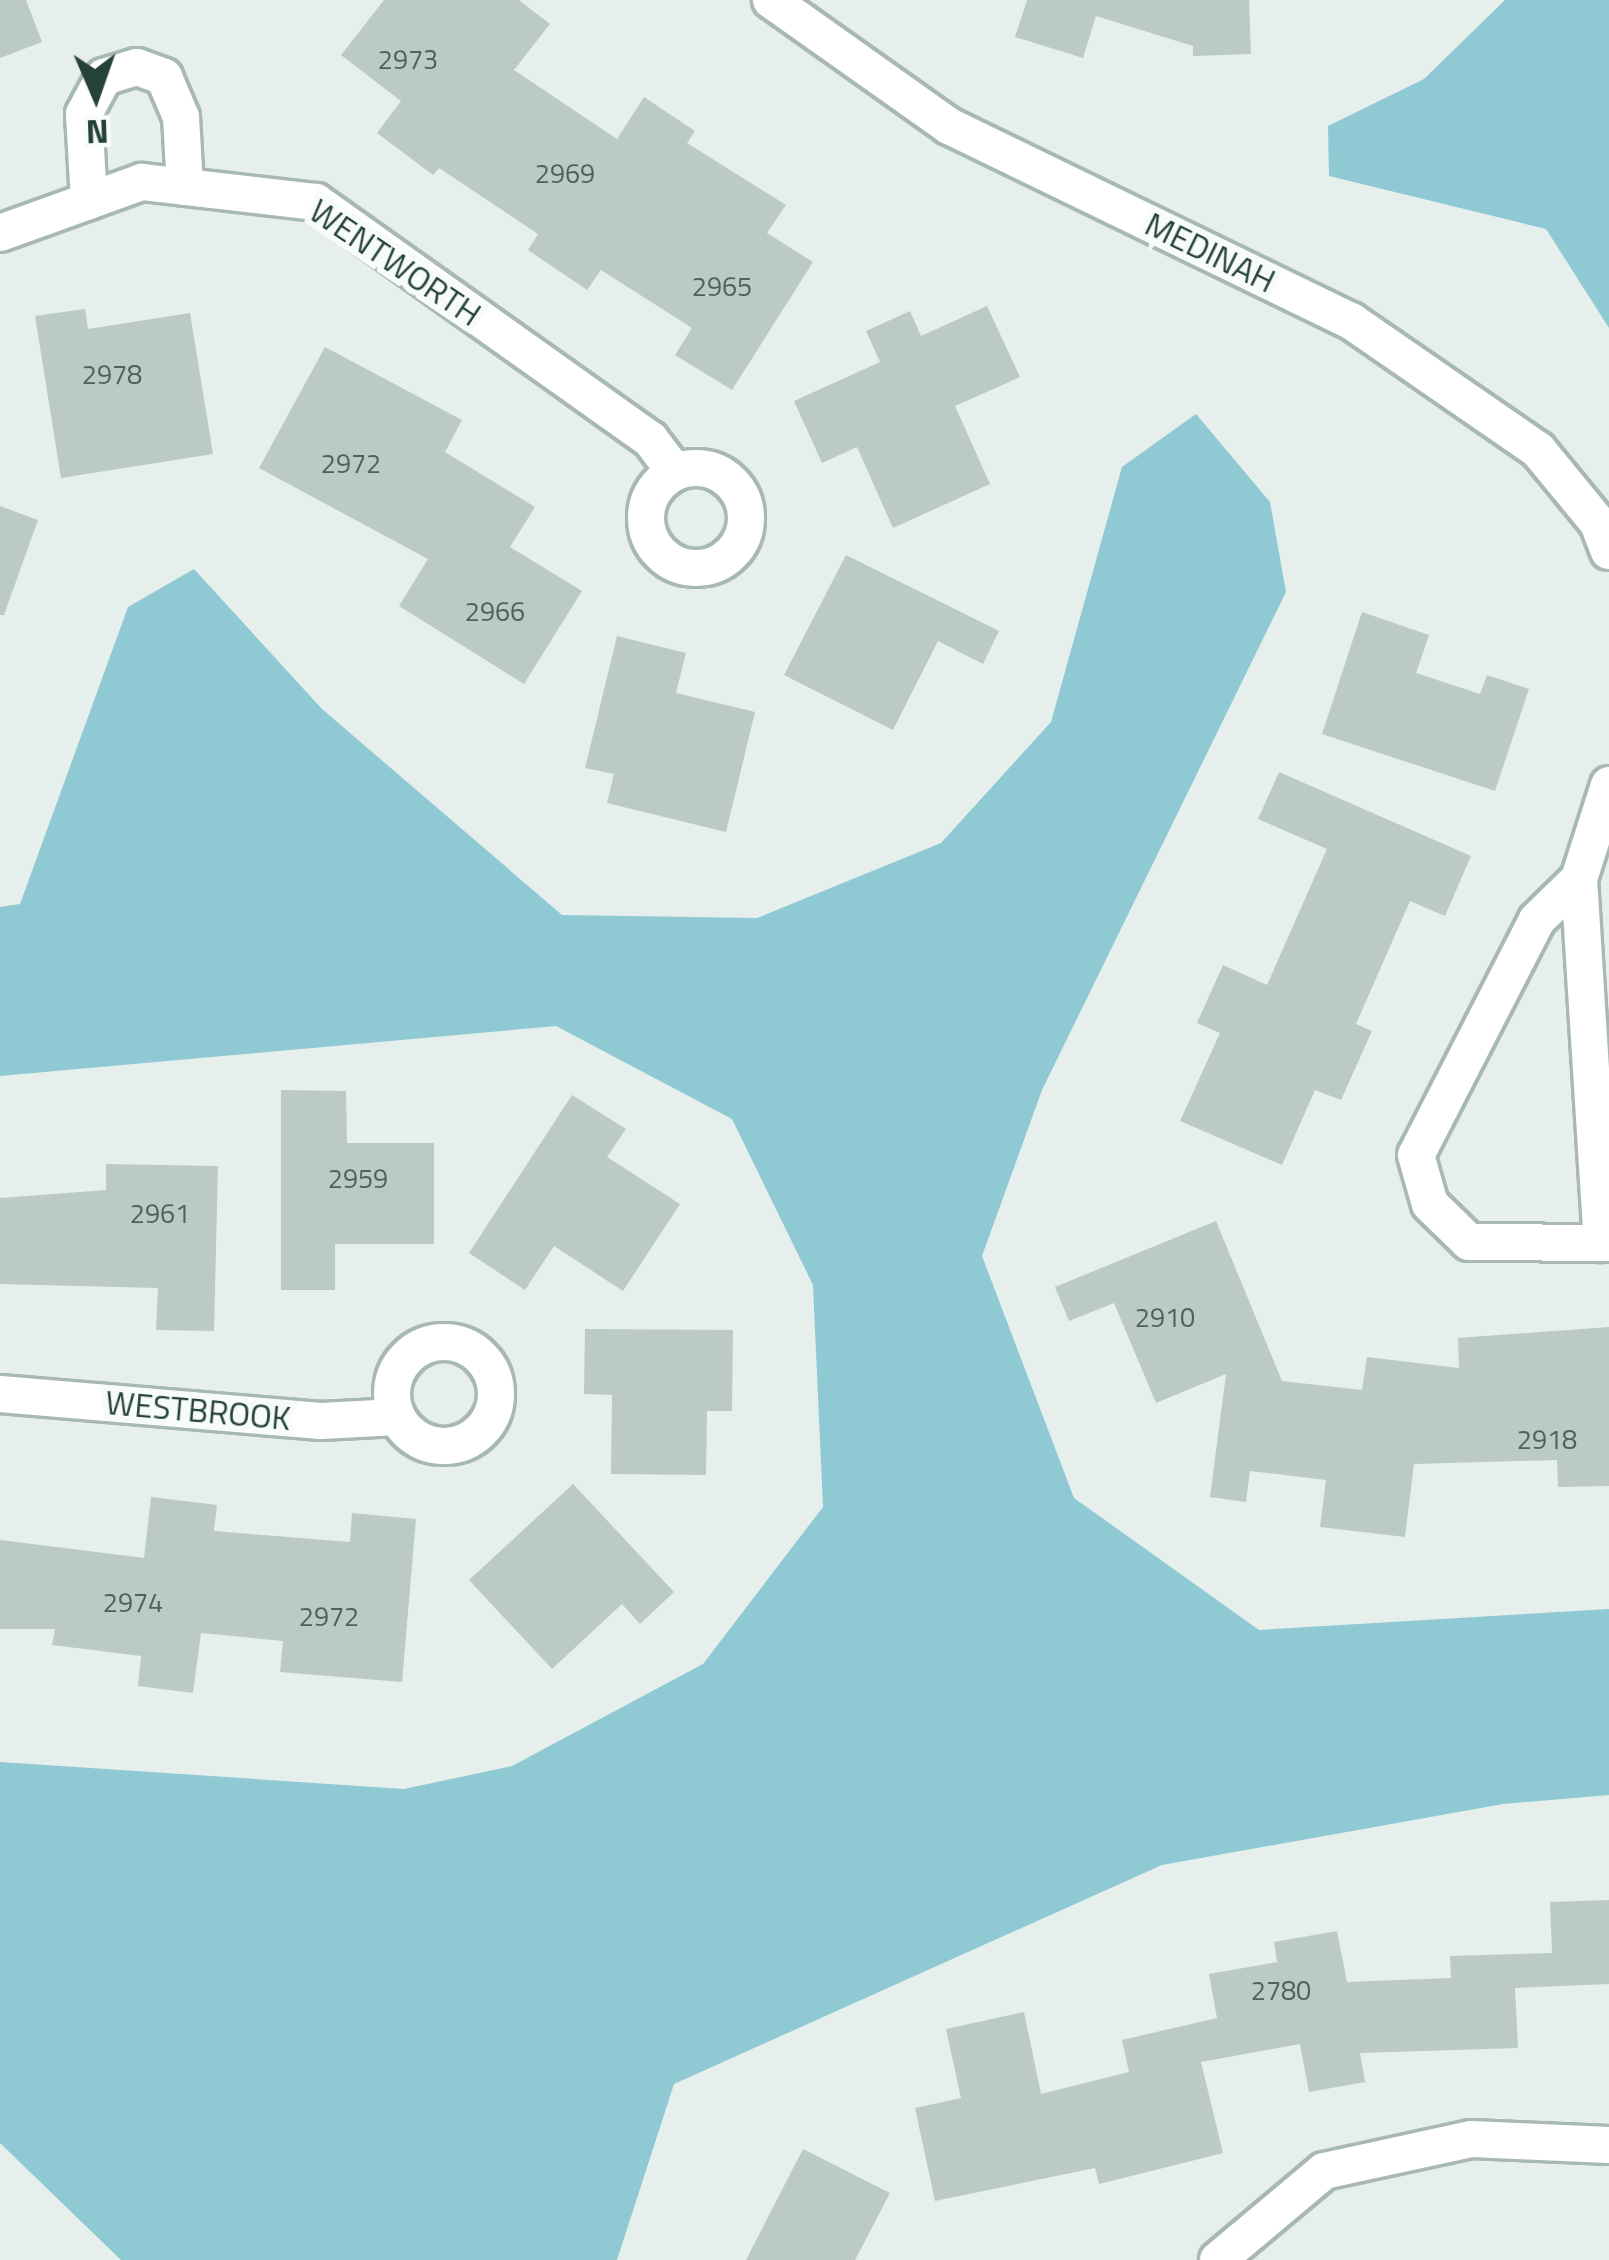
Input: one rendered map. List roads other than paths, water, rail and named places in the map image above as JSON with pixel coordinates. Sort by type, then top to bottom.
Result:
[{"type":"street","name":"MEDINAH","points":[[771,0],[950,126],[1351,321],[1538,450],[1598,523],[1609,551]]},
{"type":"street","points":[[89,201],[84,114],[104,77],[136,67],[164,77],[181,118],[185,187]]},
{"type":"street","name":"WENTWORTH","points":[[0,232],[142,182],[316,202],[650,439],[675,472]]},
{"type":"street","points":[[1579,878],[1537,920],[1416,1155],[1430,1204],[1469,1242],[1605,1243],[1579,878],[1609,785]]},
{"type":"street","name":"WESTBROOK","points":[[0,1394],[321,1421],[397,1417]]},
{"type":"street","points":[[1218,2260],[1324,2171],[1471,2139],[1609,2145]]},
{"type":"water","points":[[1505,0],[1609,0],[1609,328],[1546,229],[1329,176],[1328,126],[1424,79]]},
{"type":"water","points":[[1196,414],[1270,502],[1286,592],[1042,1090],[982,1256],[1074,1498],[1259,1630],[1609,1609],[1609,1795],[1503,1804],[1162,1865],[674,2084],[617,2260],[121,2260],[0,2143],[0,1762],[404,1789],[512,1766],[703,1664],[823,1507],[813,1285],[732,1119],[556,1026],[0,1076],[0,907],[20,904],[128,607],[194,569],[322,709],[562,915],[757,918],[941,843],[1051,722],[1122,467]]}]
